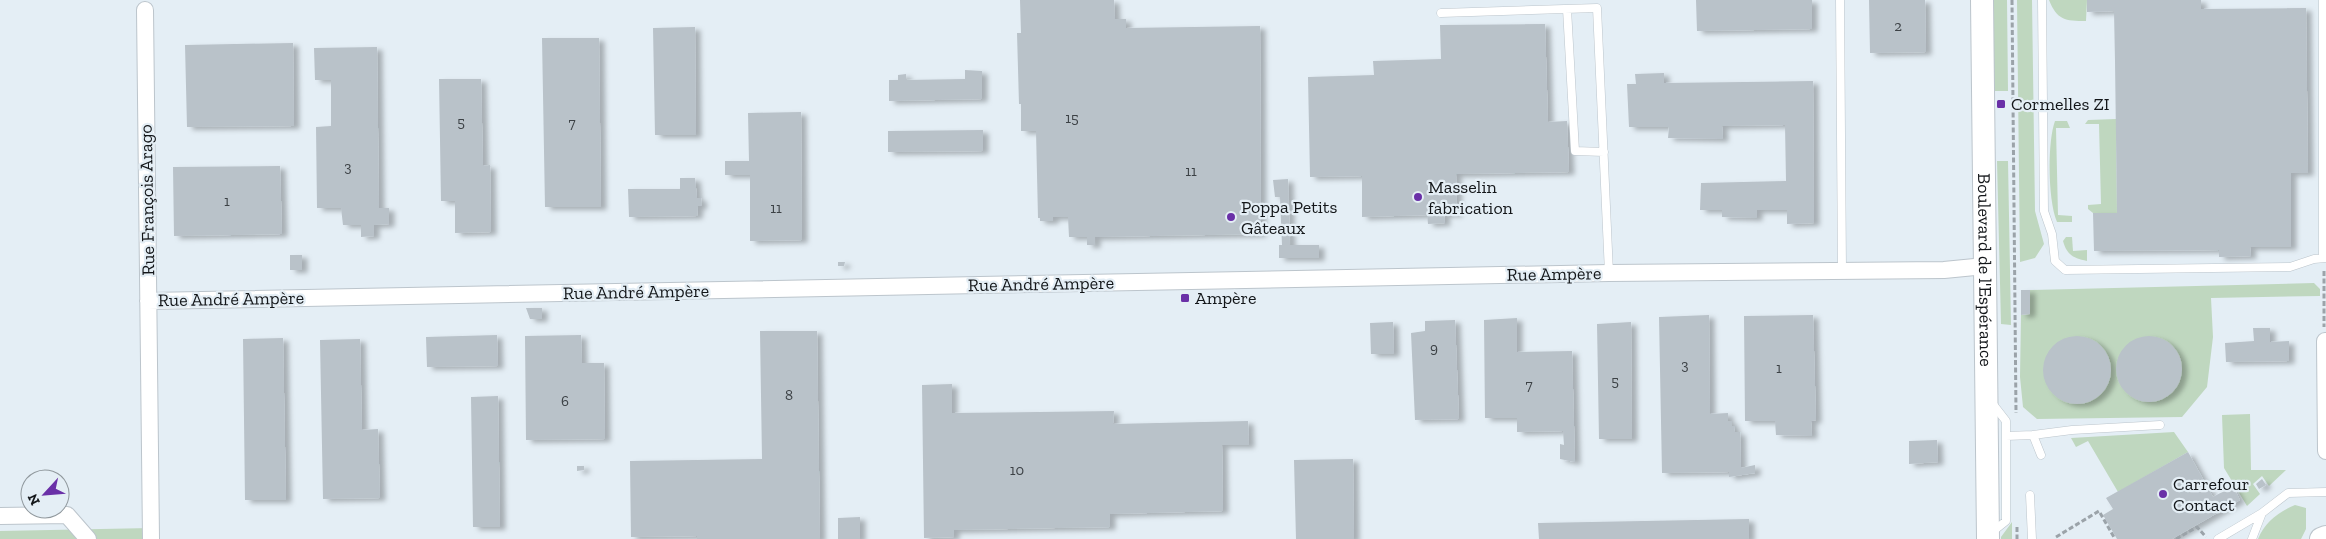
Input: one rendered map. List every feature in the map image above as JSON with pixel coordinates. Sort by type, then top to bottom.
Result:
[{"type":"street","name":"Boulevard de l'Espérance","points":[[1982,0],[1988,538]]},
{"type":"street","name":"Rue François Arago","points":[[144,5],[151,539]]},
{"type":"street","name":"Rue Ampère","points":[[1124,282],[1610,273],[1944,270],[1985,266]]},
{"type":"street","name":"Rue André Ampère","points":[[148,301],[1124,282]]},
{"type":"street","points":[[2325,341],[2326,451]]},
{"type":"street","points":[[0,516],[68,515],[88,539]]},
{"type":"street","points":[[2322,539],[2326,537]]},
{"type":"lane","points":[[1840,0],[1842,271]]},
{"type":"lane","points":[[2042,0],[2044,211],[2052,234],[2055,261],[2065,270],[2290,267],[2325,258],[2323,0]]},
{"type":"lane","points":[[1567,8],[1575,151],[1604,152]]},
{"type":"lane","points":[[1441,12],[1597,8],[1610,273]]},
{"type":"lane","points":[[1986,395],[2006,421],[2006,520],[1988,538]]},
{"type":"lane","points":[[2006,436],[2160,425]]},
{"type":"lane","points":[[2032,435],[2041,455]]},
{"type":"lane","points":[[2218,539],[2262,513],[2288,494],[2326,492]]},
{"type":"lane","points":[[2030,495],[2032,539]]},
{"type":"lane","points":[[2252,539],[2262,513]]},
{"type":"path","points":[[2012,0],[2016,418]]},
{"type":"path","points":[[2325,258],[2325,341]]},
{"type":"path","points":[[2056,537],[2099,511],[2115,539]]},
{"type":"path","points":[[2176,539],[2197,527],[2208,539]]},
{"type":"green space","points":[[1993,0],[2007,0],[2008,91],[1994,91]]},
{"type":"green space","points":[[2017,0],[2032,0],[2035,211],[2044,244],[2035,258],[2020,262]]},
{"type":"green space","points":[[2049,0],[2087,0],[2086,21],[2072,21],[2063,18],[2055,12]]},
{"type":"green space","points":[[2116,119],[2117,213],[2093,213],[2088,209],[2088,205],[2101,204],[2099,124],[2085,124],[2088,120]]},
{"type":"green space","points":[[2055,121],[2067,121],[2070,128],[2056,128],[2058,215],[2072,216],[2072,222],[2057,222],[2054,213],[2050,187],[2050,157],[2052,131]]},
{"type":"green space","points":[[1997,161],[2008,161],[2011,325],[2001,324]]},
{"type":"green space","points":[[2066,237],[2072,237],[2073,251],[2087,250],[2087,261],[2074,257],[2066,250],[2063,241]]},
{"type":"green space","points":[[2314,283],[2320,289],[2320,296],[2211,298],[2213,337],[2207,387],[2182,417],[2037,419],[2023,407],[2020,377],[2021,315],[2030,314],[2030,290]]},
{"type":"green space","points":[[2250,414],[2251,470],[2286,470],[2269,486],[2262,476],[2253,484],[2260,494],[2247,506],[2224,468],[2222,415]]},
{"type":"green space","points":[[2174,432],[2188,452],[2118,492],[2088,441],[2076,447],[2071,438]]},
{"type":"green space","points":[[2295,505],[2306,508],[2306,529],[2301,539],[2258,539],[2264,528],[2273,518]]},
{"type":"green space","points":[[2012,522],[2012,539],[2001,539],[2001,537]]},
{"type":"green space","points":[[151,528],[150,539],[0,539],[0,531]]},
{"type":"building","points":[[1020,0],[1114,0],[1115,19],[1126,19],[1126,28],[1260,26],[1261,234],[1095,237],[1095,245],[1087,245],[1087,237],[1069,237],[1068,217],[1053,217],[1053,221],[1040,221],[1040,218],[1038,218],[1036,131],[1021,131],[1017,33],[1021,33]]},
{"type":"building","points":[[1696,0],[1812,0],[1812,29],[1697,31]]},
{"type":"building","points":[[1869,0],[1925,0],[1926,52],[1870,53]]},
{"type":"building","points":[[2087,0],[2201,0],[2201,9],[2306,8],[2308,173],[2291,173],[2291,247],[2250,247],[2251,256],[2219,257],[2219,250],[2094,251],[2093,213],[2117,213],[2114,11],[2087,12]]},
{"type":"building","points":[[1545,24],[1548,122],[1567,121],[1569,172],[1456,174],[1457,214],[1444,214],[1445,223],[1428,224],[1427,215],[1362,217],[1362,176],[1310,177],[1308,77],[1374,75],[1373,61],[1441,59],[1440,25]]},
{"type":"building","points":[[695,27],[696,135],[655,135],[653,28]]},
{"type":"building","points":[[542,38],[599,38],[601,207],[545,207]]},
{"type":"building","points":[[293,43],[294,126],[187,127],[185,45]]},
{"type":"building","points":[[377,47],[379,208],[389,208],[389,224],[374,225],[374,236],[361,237],[361,225],[343,225],[341,208],[317,208],[316,127],[331,126],[331,80],[315,80],[314,48]]},
{"type":"building","points":[[965,70],[982,71],[982,99],[889,101],[889,80],[898,80],[898,75],[906,74],[906,80],[965,79]]},
{"type":"building","points":[[1664,73],[1664,83],[1813,81],[1814,223],[1787,224],[1787,210],[1757,210],[1757,218],[1722,217],[1722,210],[1700,210],[1701,183],[1786,181],[1785,125],[1722,126],[1723,139],[1668,138],[1669,127],[1629,127],[1627,84],[1636,84],[1635,74]]},
{"type":"building","points":[[439,79],[481,79],[483,166],[490,165],[491,232],[455,233],[455,201],[441,201]]},
{"type":"building","points":[[801,112],[802,240],[750,241],[750,175],[725,175],[725,161],[749,161],[748,113]]},
{"type":"building","points":[[983,130],[983,151],[888,152],[888,131]]},
{"type":"building","points":[[280,166],[282,234],[174,236],[173,167]]},
{"type":"building","points":[[680,178],[695,178],[697,198],[701,198],[702,206],[698,206],[697,216],[629,217],[628,189],[680,189]]},
{"type":"building","points":[[1288,179],[1290,245],[1319,245],[1319,258],[1279,258],[1279,245],[1282,245],[1280,197],[1275,197],[1273,180]]},
{"type":"building","points":[[290,255],[302,255],[302,270],[290,270]]},
{"type":"building","points":[[838,262],[845,262],[844,266],[838,266]]},
{"type":"building","points":[[2021,290],[2030,290],[2030,314],[2021,315]]},
{"type":"building","points":[[526,308],[542,308],[542,319],[530,319]]},
{"type":"building","points":[[1709,315],[1710,414],[1728,413],[1728,421],[1732,421],[1732,426],[1735,426],[1734,432],[1740,432],[1741,468],[1755,465],[1755,473],[1729,477],[1729,472],[1662,473],[1659,317]]},
{"type":"building","points":[[1813,315],[1816,420],[1811,421],[1812,436],[1776,435],[1775,421],[1745,421],[1744,316]]},
{"type":"building","points":[[1517,318],[1517,352],[1572,351],[1575,462],[1560,459],[1560,444],[1564,445],[1563,431],[1517,432],[1517,418],[1485,418],[1484,320]]},
{"type":"building","points":[[1455,320],[1459,419],[1415,420],[1411,333],[1425,331],[1425,321]]},
{"type":"building","points":[[1393,322],[1394,354],[1371,354],[1370,323]]},
{"type":"building","points":[[1631,322],[1632,439],[1599,439],[1597,324]]},
{"type":"building","points":[[2253,328],[2270,328],[2270,342],[2289,341],[2289,361],[2226,362],[2225,343],[2254,341]]},
{"type":"building","points":[[760,331],[817,331],[820,539],[697,539],[697,536],[631,537],[630,461],[762,459]]},
{"type":"building","points":[[497,335],[498,366],[427,367],[426,337]]},
{"type":"building","points":[[581,335],[582,363],[604,363],[605,439],[526,440],[525,336]]},
{"type":"building","points":[[2077,336],[2090,339],[2101,346],[2108,357],[2111,370],[2108,383],[2101,394],[2090,401],[2077,404],[2064,401],[2053,394],[2046,383],[2043,370],[2046,357],[2053,346],[2064,339]]},
{"type":"building","points":[[2142,336],[2156,336],[2168,341],[2177,350],[2182,362],[2180,382],[2173,393],[2156,402],[2142,402],[2130,397],[2121,388],[2116,376],[2116,362],[2121,350],[2130,341]]},
{"type":"building","points":[[283,338],[286,500],[245,500],[243,339]]},
{"type":"building","points":[[360,339],[362,430],[378,429],[380,498],[323,499],[320,340]]},
{"type":"building","points":[[952,384],[952,413],[1114,411],[1113,424],[1248,421],[1249,445],[1222,445],[1223,511],[1110,514],[1110,527],[954,530],[954,537],[924,538],[922,385]]},
{"type":"building","points":[[498,396],[500,527],[473,527],[471,397]]},
{"type":"building","points":[[1937,440],[1938,462],[1909,464],[1909,441]]},
{"type":"building","name":"Carrefour Contact","points":[[2188,452],[2213,497],[2233,486],[2240,500],[2172,539],[2117,539],[2103,515],[2113,509],[2106,498]]},
{"type":"building","points":[[1353,459],[1354,539],[1296,539],[1294,460]]},
{"type":"building","points":[[577,466],[584,466],[584,470],[577,471]]},
{"type":"building","points":[[2262,479],[2266,485],[2259,489],[2256,484]]},
{"type":"building","points":[[860,517],[860,539],[838,539],[838,518]]},
{"type":"building","points":[[1749,519],[1749,539],[1539,539],[1538,523]]},
{"type":"place","name":"Cormelles ZI","points":[[2001,104]]},
{"type":"place","name":"Masselin fabrication","points":[[1418,197]]},
{"type":"place","name":"Poppa Petits Gâteaux","points":[[1231,217]]},
{"type":"place","name":"Ampère","points":[[1185,298]]},
{"type":"place","name":"Carrefour Contact","points":[[2163,494]]}]
